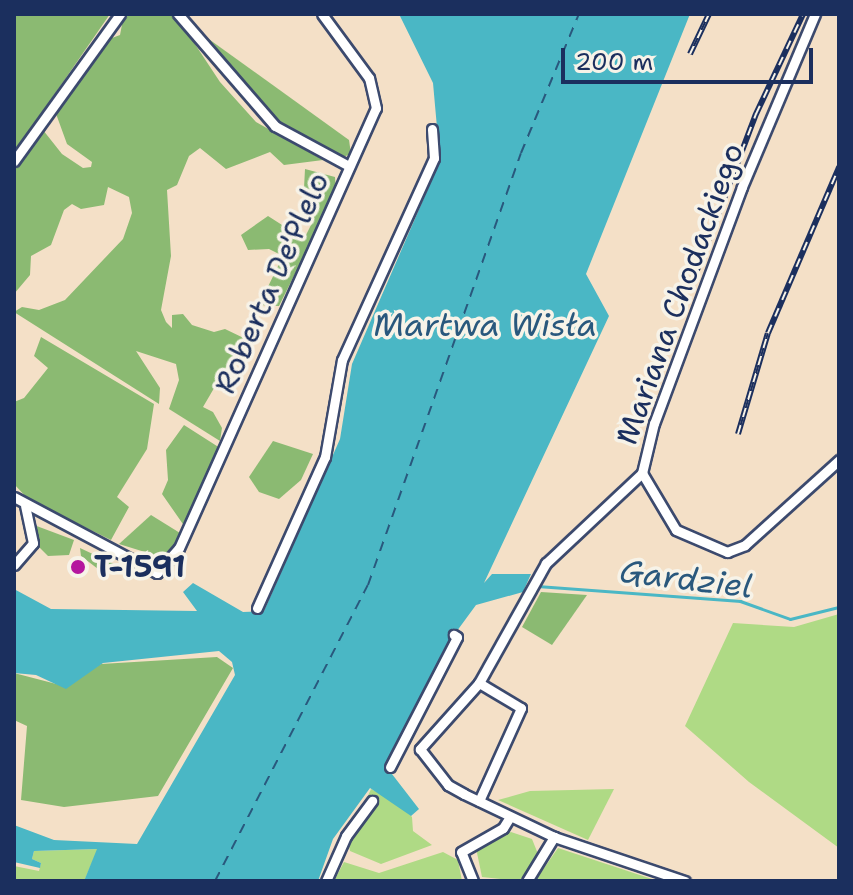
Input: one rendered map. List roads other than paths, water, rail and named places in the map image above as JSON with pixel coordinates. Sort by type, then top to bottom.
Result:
[{"type":"street","points":[[14,161],[120,14]]},
{"type":"street","points":[[178,14],[275,126],[349,166]]},
{"type":"street","name":"Roberta De'Plelo","points":[[25,506],[157,573],[182,542],[376,108],[376,92],[322,14]]},
{"type":"street","name":"Mariana Chodackiego","points":[[815,14],[742,187],[654,423],[642,473],[676,530],[719,551],[732,551],[839,460]]},
{"type":"street","points":[[257,608],[325,457],[342,360],[434,158],[432,129]]},
{"type":"street","points":[[642,473],[539,574],[479,683],[420,749],[448,785],[510,817],[554,837],[685,881]]},
{"type":"street","points":[[14,497],[25,506],[33,543],[14,565]]},
{"type":"street","points":[[390,767],[454,635]]},
{"type":"street","points":[[479,683],[521,708],[479,801]]},
{"type":"street","points":[[326,881],[346,836],[372,801]]},
{"type":"street","points":[[473,881],[461,852],[503,828],[510,817]]},
{"type":"street","points":[[527,881],[554,837]]},
{"type":"water","name":"Martwa Wisła","points":[[399,14],[690,14],[586,274],[609,316],[484,583],[492,574],[531,574],[523,592],[476,605],[454,635],[385,765],[419,809],[411,816],[370,788],[333,839],[318,881],[84,881],[97,849],[34,851],[32,859],[41,863],[40,868],[14,862],[14,825],[54,840],[137,844],[235,675],[232,662],[219,651],[103,663],[66,689],[36,675],[14,673],[14,589],[51,609],[197,611],[183,592],[193,583],[243,612],[264,611],[340,439],[352,364],[440,161],[433,83]]},
{"type":"waterway","name":"Gardziel","points":[[537,586],[740,601],[790,619],[839,607]]},
{"type":"railway","points":[[690,54],[709,14]]},
{"type":"railway","points":[[697,270],[756,114],[803,14]]},
{"type":"railway","points":[[738,434],[768,333],[839,167]]},
{"type":"place","name":"T-1591","points":[[78,567]]}]
